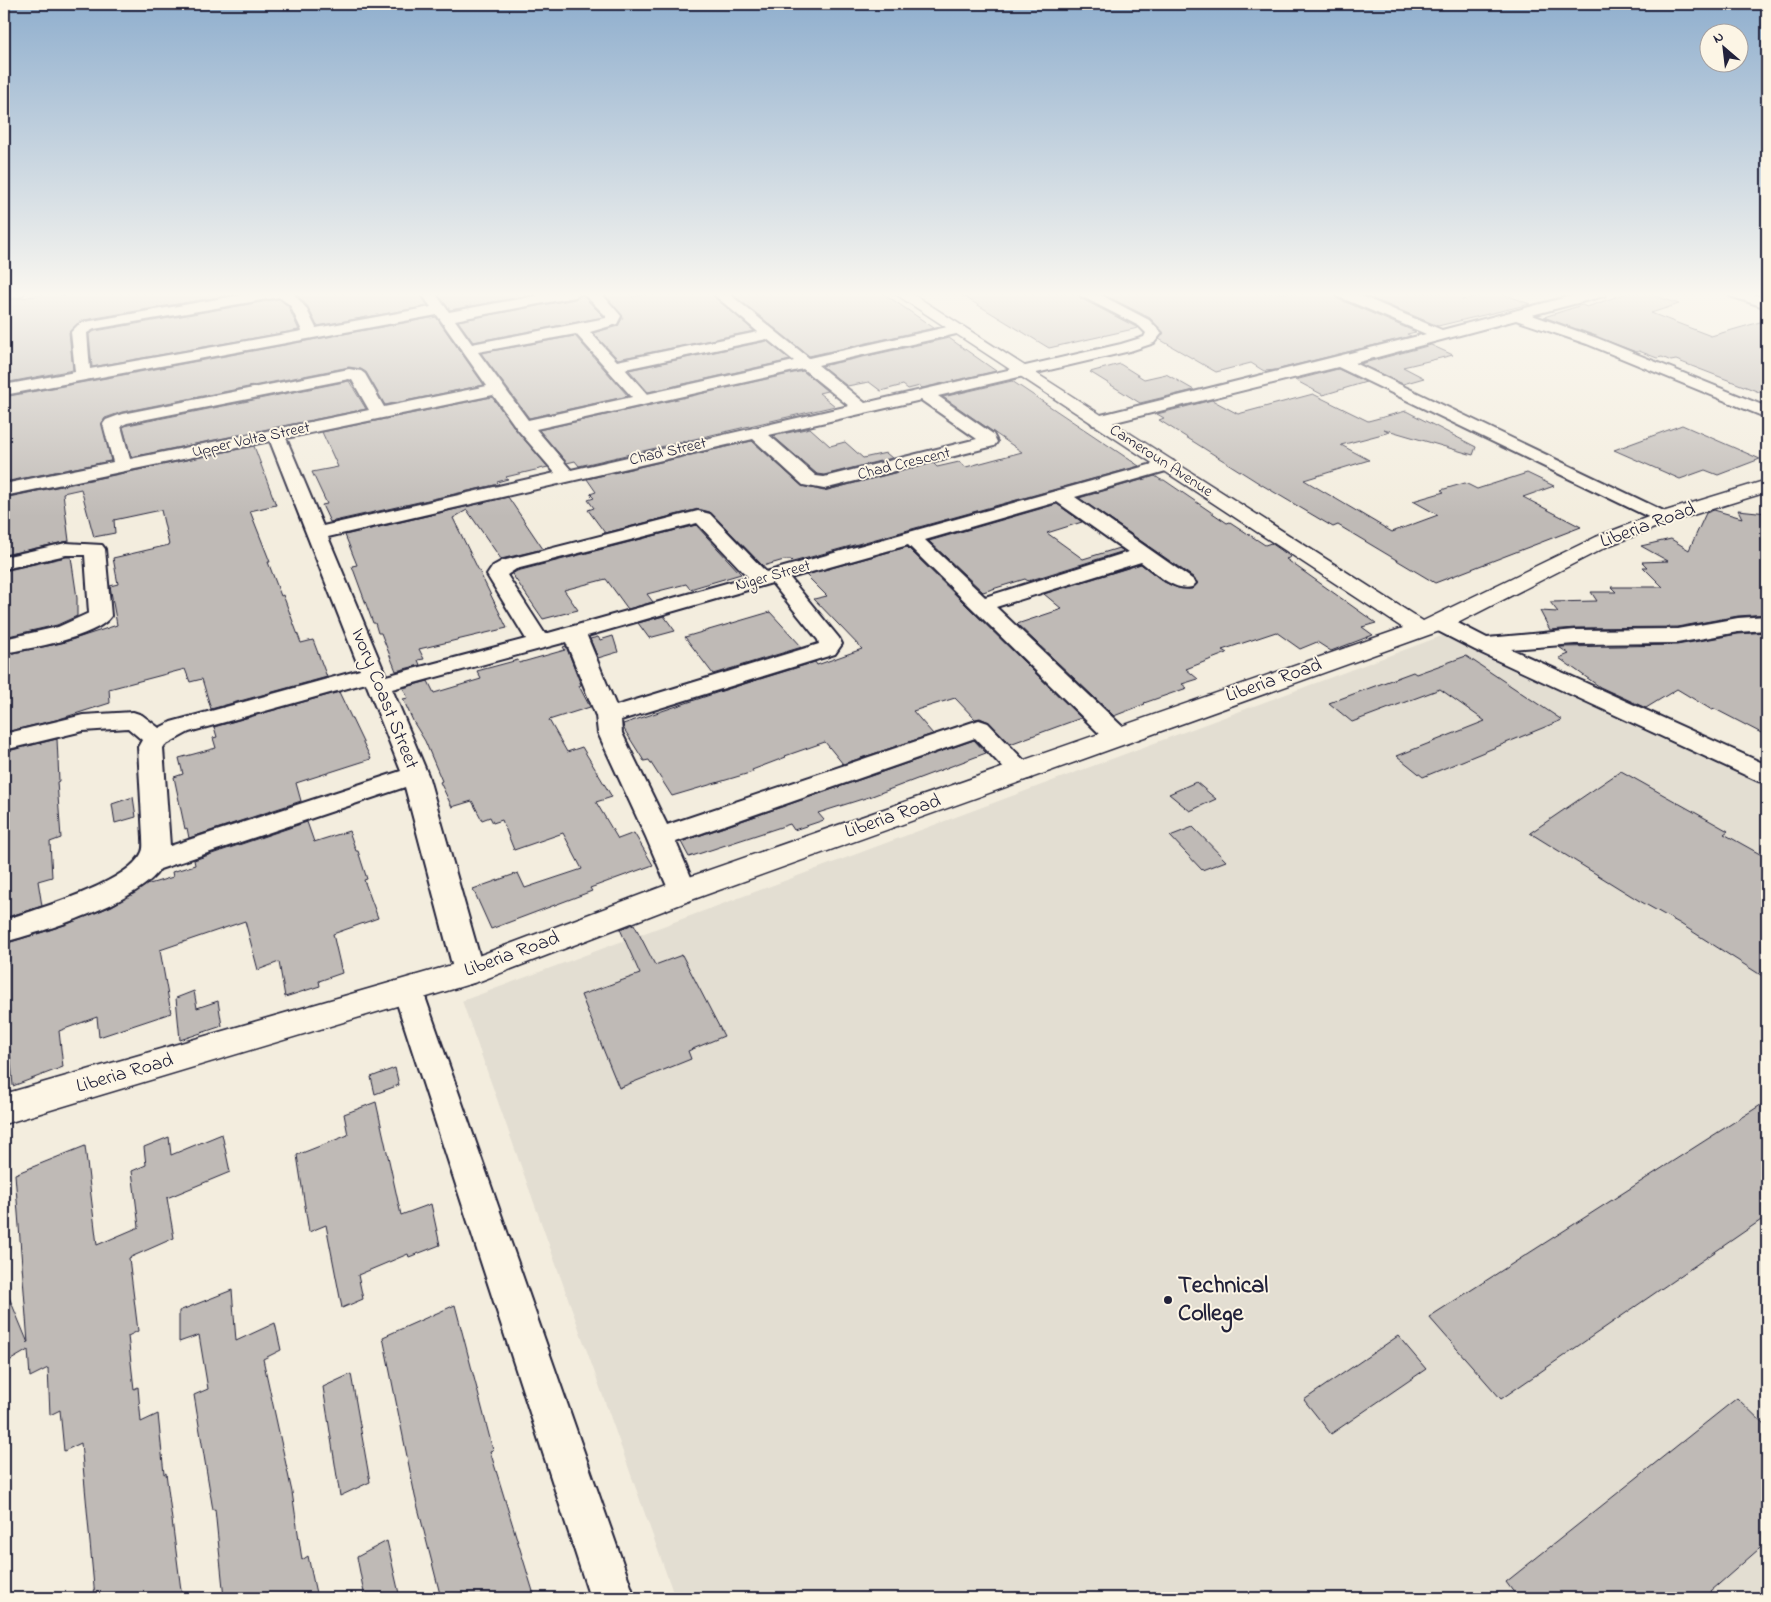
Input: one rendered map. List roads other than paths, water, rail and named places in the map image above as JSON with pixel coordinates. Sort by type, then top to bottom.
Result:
[{"type":"street","points":[[82,368],[83,375]]},
{"type":"street","points":[[4,390],[122,368]]},
{"type":"street","points":[[482,368],[524,426],[566,475]]},
{"type":"street","points":[[615,368],[644,400]]},
{"type":"street","points":[[524,426],[788,368]]},
{"type":"street","points":[[810,368],[861,408]]},
{"type":"street","name":"Cameroun Avenue","points":[[1016,368],[1167,465],[1430,626]]},
{"type":"street","name":"Chad Street","points":[[315,534],[1036,368]]},
{"type":"street","points":[[1100,421],[1317,368]]},
{"type":"street","points":[[1352,368],[1663,518]]},
{"type":"street","points":[[1657,368],[1767,413]]},
{"type":"street","points":[[123,466],[112,424],[115,422],[356,374],[379,413]]},
{"type":"street","name":"Upper Volta Street","points":[[4,490],[498,389]]},
{"type":"street","name":"Chad Crescent","points":[[757,433],[810,481],[816,483],[834,481],[988,442],[987,438],[924,394]]},
{"type":"street","name":"Ivory Coast Street","points":[[276,435],[414,775],[469,972]]},
{"type":"street","name":"Niger Street","points":[[156,739],[180,727],[376,679],[574,634],[1167,465]]},
{"type":"street","name":"Liberia Road","points":[[4,1109],[469,972],[683,891],[1430,626],[1603,541],[1663,518],[1767,486]]},
{"type":"street","points":[[1059,496],[1185,583]]},
{"type":"street","points":[[540,643],[497,575],[500,570],[509,564],[698,517],[711,526],[769,577],[828,638],[831,644],[827,649],[608,716]]},
{"type":"street","points":[[911,537],[1118,736]]},
{"type":"street","points":[[4,563],[81,548],[95,549],[100,616],[65,631],[4,646]]},
{"type":"street","points":[[982,605],[1144,554]]},
{"type":"street","points":[[1483,645],[1575,637],[1677,636],[1738,625],[1767,623]]},
{"type":"street","points":[[1430,626],[1483,645],[1767,775]]},
{"type":"street","points":[[574,634],[608,716],[610,733],[660,837],[683,891]]},
{"type":"street","points":[[4,742],[83,723],[133,720],[144,727],[156,739],[150,747],[156,852],[148,863],[115,890],[73,908],[4,932]]},
{"type":"street","points":[[660,837],[979,728],[1022,772]]},
{"type":"street","points":[[148,863],[414,775]]},
{"type":"street","points":[[408,991],[613,1598]]},
{"type":"place","name":"Technical College","points":[[1168,1300]]}]
